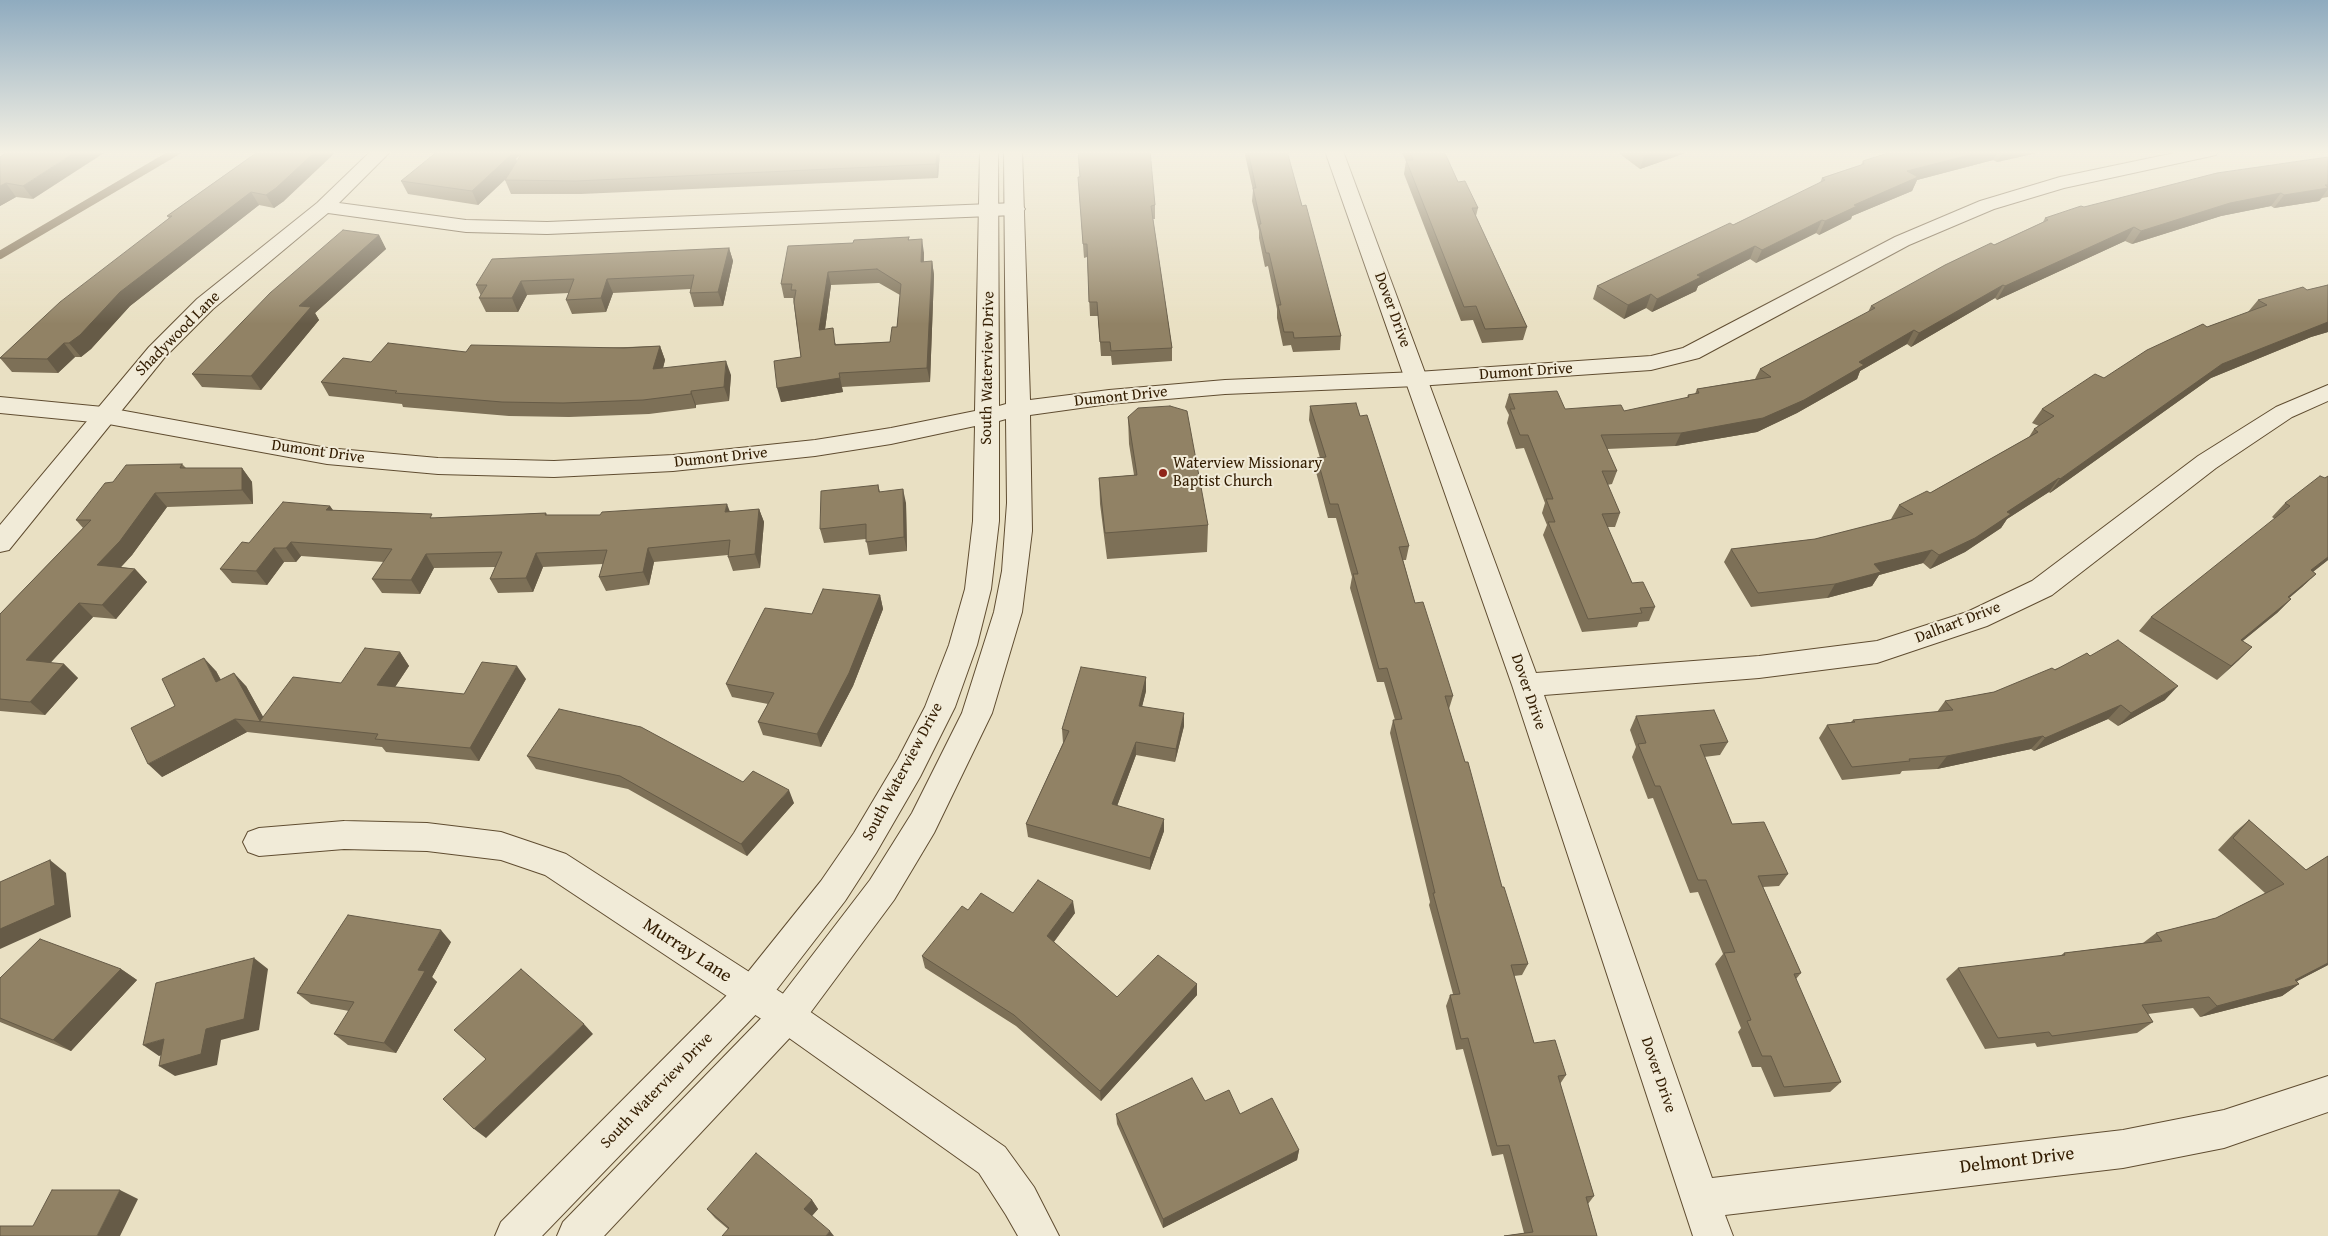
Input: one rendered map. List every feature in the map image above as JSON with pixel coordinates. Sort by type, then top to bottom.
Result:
[{"type":"street","name":"Shadywood Lane","points":[[0,543],[156,352],[205,304],[322,209]]},
{"type":"street","points":[[337,209],[466,226],[546,228],[1015,209]]},
{"type":"street","name":"South Waterview Drive","points":[[577,1236],[786,1016],[882,890],[923,824],[977,713],[1001,637],[1015,571],[1020,503],[1015,209]]},
{"type":"street","name":"Dover Drive","points":[[1355,209],[1526,685],[1713,1236]]},
{"type":"street","name":"Dumont Drive","points":[[0,405],[103,415],[327,456],[438,466],[554,469],[674,463],[815,448],[891,436],[1019,409],[1109,397],[1225,388],[1417,379],[1651,363],[1691,353],[1902,241],[1978,209]]},
{"type":"street","name":"South Waterview Drive","points":[[516,1236],[752,994],[833,891],[866,843],[910,768],[940,707],[963,645],[978,589],[986,522],[989,210]]},
{"type":"street","name":"Dalhart Drive","points":[[1526,685],[1758,666],[1877,652],[1977,619],[2042,588],[2207,462],[2284,412],[2328,392]]},
{"type":"street","name":"Murray Lane","points":[[259,842],[344,835],[427,837],[501,846],[555,864],[786,1016],[992,1160],[1020,1201],[1039,1236]]},
{"type":"street","name":"Delmont Drive","points":[[1700,1199],[2123,1149],[2224,1130],[2328,1094]]},
{"type":"building","points":[[177,209],[229,209],[120,292],[80,335],[69,343],[64,343],[47,359],[0,358],[60,302],[172,216],[167,216]]},
{"type":"building","points":[[1080,209],[1151,209],[1172,348],[1111,351],[1110,342],[1100,342],[1097,302],[1089,302],[1087,244],[1083,244]]},
{"type":"building","points":[[1258,209],[1307,209],[1341,336],[1294,338],[1293,332],[1284,332],[1278,305],[1281,305],[1269,253],[1266,253],[1259,224],[1261,224]]},
{"type":"building","points":[[1425,209],[1472,209],[1527,327],[1485,329],[1476,306],[1464,307]]},
{"type":"building","points":[[1766,209],[1851,209],[1825,221],[1822,220],[1762,250],[1755,246],[1697,275],[1701,277],[1657,299],[1651,294],[1628,305],[1597,286],[1730,223],[1733,225]]},
{"type":"building","points":[[2073,209],[2212,209],[2141,231],[2134,227],[2005,286],[2003,285],[1919,333],[1914,330],[1859,362],[1864,365],[1804,400],[1763,418],[1681,433],[1601,435],[1617,471],[1602,471],[1620,513],[1602,514],[1632,583],[1643,582],[1655,607],[1640,608],[1642,613],[1588,619],[1548,522],[1555,522],[1546,499],[1553,499],[1528,435],[1520,435],[1510,409],[1515,409],[1509,394],[1557,391],[1565,409],[1621,405],[1624,411],[1689,397],[1688,395],[1699,393],[1697,389],[1771,377],[1760,369],[1875,308],[1871,306],[1945,265],[1991,243],[1994,245],[2048,220],[2045,218]]},
{"type":"building","points":[[343,230],[379,235],[299,306],[311,307],[251,376],[192,374],[270,293]]},
{"type":"building","points":[[909,237],[908,240],[922,239],[921,262],[932,261],[927,368],[839,373],[840,378],[777,388],[774,361],[801,357],[794,302],[796,290],[791,290],[792,284],[781,284],[788,246],[853,243],[854,240]],"holes":[[[877,269],[901,284],[897,327],[892,327],[890,342],[835,345],[833,328],[819,330],[828,272]]]},
{"type":"building","points":[[729,248],[718,292],[690,293],[694,275],[607,279],[601,298],[566,300],[574,279],[521,281],[512,298],[479,298],[487,285],[476,285],[492,259]]},
{"type":"building","points":[[2328,285],[2328,322],[2222,364],[2060,479],[2007,512],[2011,514],[1975,538],[1939,555],[1932,550],[1874,564],[1881,572],[1835,584],[1758,593],[1731,549],[1815,539],[1913,514],[1899,505],[1927,491],[1930,493],[2038,432],[2034,429],[2054,416],[2042,409],[2095,374],[2104,378],[2147,350],[2203,324],[2207,327],[2267,305],[2258,300],[2303,287],[2307,290]]},
{"type":"building","points":[[388,343],[466,352],[471,345],[624,348],[660,346],[653,369],[726,361],[724,387],[691,391],[691,394],[643,400],[563,403],[502,402],[395,393],[397,391],[321,382],[343,358],[371,362]]},
{"type":"building","points":[[1356,403],[1360,416],[1367,415],[1409,546],[1399,547],[1415,603],[1423,602],[1453,696],[1445,696],[1465,762],[1468,762],[1502,887],[1504,887],[1528,964],[1511,965],[1534,1043],[1555,1040],[1566,1075],[1558,1076],[1594,1196],[1586,1197],[1597,1236],[1504,1236],[1533,1232],[1509,1145],[1497,1146],[1468,1038],[1461,1039],[1450,995],[1460,994],[1433,893],[1435,893],[1393,720],[1402,719],[1387,668],[1379,669],[1353,574],[1358,574],[1338,504],[1330,504],[1317,458],[1326,457],[1310,406]]},
{"type":"building","name":"Waterview Missionary Baptist Church","points":[[1170,406],[1187,411],[1208,525],[1105,533],[1099,478],[1137,475],[1128,417],[1138,408]]},
{"type":"building","points":[[182,464],[180,468],[242,468],[242,490],[155,493],[120,541],[97,565],[135,569],[102,605],[79,603],[26,660],[64,664],[30,702],[0,699],[0,614],[91,520],[76,520],[105,483],[113,482],[126,465]]},
{"type":"building","points":[[2320,476],[2325,478],[2328,476],[2328,557],[2311,570],[2316,574],[2288,597],[2291,599],[2241,640],[2252,647],[2231,666],[2151,617],[2290,506],[2285,503]]},
{"type":"building","points":[[878,485],[879,492],[903,489],[904,537],[866,542],[866,524],[820,529],[821,491]]},
{"type":"building","points":[[283,502],[330,506],[326,510],[432,514],[430,518],[546,513],[545,515],[600,515],[602,512],[727,504],[725,512],[759,509],[755,554],[728,557],[730,540],[648,548],[643,572],[599,577],[607,550],[536,553],[526,578],[490,579],[502,552],[426,554],[411,580],[372,579],[392,549],[291,542],[286,548],[274,548],[256,571],[220,569],[242,542],[249,543]]},
{"type":"building","points":[[823,589],[880,595],[849,673],[817,734],[758,722],[774,693],[726,684],[765,608],[812,614]]},
{"type":"building","points":[[2118,640],[2178,686],[2131,713],[2121,705],[2045,738],[2043,736],[1947,756],[1909,759],[1910,761],[1852,767],[1827,725],[1855,722],[1853,720],[1953,710],[1945,701],[1994,692],[2052,668],[2055,670],[2087,653],[2090,656]]},
{"type":"building","points":[[365,648],[400,652],[377,685],[464,694],[482,662],[517,666],[470,748],[375,739],[378,734],[235,719],[148,764],[131,728],[175,706],[162,679],[204,658],[216,682],[234,673],[260,721],[293,677],[341,683]]},
{"type":"building","points":[[1081,667],[1146,677],[1139,706],[1184,713],[1176,749],[1136,742],[1112,804],[1164,819],[1150,858],[1026,824],[1069,731],[1062,729]]},
{"type":"building","points":[[559,709],[641,727],[743,782],[753,771],[789,790],[741,844],[620,776],[527,756]]},
{"type":"building","points":[[1714,710],[1728,742],[1700,745],[1732,824],[1764,822],[1788,874],[1758,876],[1801,973],[1794,974],[1841,1082],[1784,1087],[1771,1056],[1762,1056],[1747,1021],[1751,1020],[1724,953],[1735,952],[1706,880],[1698,880],[1660,786],[1655,786],[1638,744],[1646,743],[1636,716]]},
{"type":"building","points":[[2249,820],[2306,870],[2328,856],[2328,963],[2295,980],[2299,984],[2217,1006],[2209,997],[2142,1005],[2153,1022],[2052,1036],[2049,1032],[1998,1038],[1958,968],[2162,941],[2156,933],[2216,918],[2284,884],[2233,838]]},
{"type":"building","points":[[50,860],[55,905],[0,929],[0,882]]},
{"type":"building","points":[[1038,880],[1073,901],[1047,936],[1117,997],[1158,955],[1197,984],[1100,1091],[1014,1015],[922,956],[962,906],[968,910],[981,893],[1013,913]]},
{"type":"building","points":[[348,915],[441,930],[418,970],[425,971],[384,1043],[334,1034],[354,1002],[297,993]]},
{"type":"building","points":[[40,939],[121,969],[53,1040],[0,1018],[0,978]]},
{"type":"building","points":[[254,958],[244,1019],[206,1029],[201,1054],[159,1066],[164,1039],[143,1045],[156,983]]},
{"type":"building","points":[[521,969],[584,1024],[474,1129],[443,1099],[486,1059],[454,1030]]},
{"type":"building","points":[[1192,1078],[1205,1101],[1229,1090],[1240,1114],[1272,1098],[1299,1150],[1163,1219],[1116,1114]]},
{"type":"building","points":[[756,1153],[812,1200],[804,1209],[830,1231],[826,1236],[722,1236],[729,1228],[707,1209]]},
{"type":"building","points":[[52,1190],[120,1190],[97,1236],[0,1236],[0,1226],[33,1226]]},
{"type":"waterway","points":[[0,255],[79,209]]},
{"type":"place","name":"Waterview Missionary Baptist Church","points":[[1163,473]]}]
